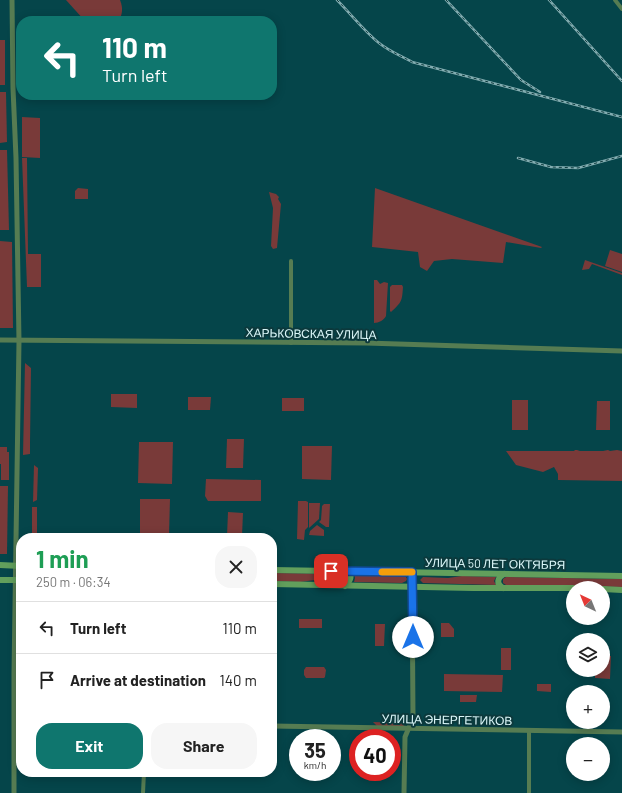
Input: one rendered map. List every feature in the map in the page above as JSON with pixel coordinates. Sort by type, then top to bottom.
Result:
[{"type":"main road","points":[[0,566],[16,566]]},
{"type":"main road","name":"УЛИЦА 50 ЛЕТ ОКТЯБРЯ","points":[[277,570],[622,576]]},
{"type":"main road","points":[[345,586],[351,578],[346,571]]},
{"type":"main road","points":[[503,588],[498,581],[504,574]]},
{"type":"main road","points":[[0,580],[16,580]]},
{"type":"main road","name":"УЛИЦА 50 ЛЕТ ОКТЯБРЯ","points":[[277,584],[473,588],[566,588]]},
{"type":"main road","points":[[610,589],[622,590]]},
{"type":"street","points":[[12,0],[19,341],[19,533]]},
{"type":"street","points":[[615,0],[622,9]]},
{"type":"street","points":[[291,262],[291,343]]},
{"type":"street","name":"ХАРЬКОВСКАЯ УЛИЦА","points":[[0,340],[440,345],[622,351]]},
{"type":"street","points":[[404,793],[405,737],[413,718],[412,572]]},
{"type":"street","points":[[14,793],[16,664]]},
{"type":"street","name":"УЛИЦА ЭНЕРГЕТИКОВ","points":[[277,726],[622,732]]},
{"type":"street","points":[[529,730],[529,793]]},
{"type":"street","points":[[144,777],[144,793]]},
{"type":"shaded area","points":[[66,0],[120,0],[122,5],[121,16],[80,16]]},
{"type":"shaded area","points":[[0,40],[5,40],[5,85],[0,85]]},
{"type":"shaded area","points":[[0,92],[6,92],[7,142],[0,143]]},
{"type":"shaded area","points":[[22,117],[40,118],[40,158],[22,157]]},
{"type":"shaded area","points":[[0,150],[7,150],[9,230],[0,230]]},
{"type":"shaded area","points":[[22,158],[27,158],[28,254],[41,254],[41,287],[27,287]]},
{"type":"shaded area","points":[[78,188],[88,189],[88,199],[75,199],[75,191]]},
{"type":"shaded area","points":[[375,188],[542,247],[506,242],[503,263],[452,259],[434,261],[427,271],[420,267],[418,252],[372,247]]},
{"type":"shaded area","points":[[269,192],[276,194],[279,197],[278,199],[281,204],[277,248],[273,249],[271,246],[273,208]]},
{"type":"shaded area","points":[[0,241],[12,242],[13,328],[0,328]]},
{"type":"shaded area","points":[[610,250],[622,254],[622,272],[605,266]]},
{"type":"shaded area","points":[[585,260],[622,273],[622,275],[592,264],[589,269],[582,270]]},
{"type":"shaded area","points":[[374,280],[377,280],[380,284],[384,282],[388,283],[386,316],[381,321],[374,323]]},
{"type":"shaded area","points":[[392,285],[402,285],[403,287],[401,301],[391,312],[390,287]]},
{"type":"shaded area","points":[[25,363],[31,368],[30,454],[23,455]]},
{"type":"shaded area","points":[[111,394],[137,394],[137,408],[111,407]]},
{"type":"shaded area","points":[[188,397],[211,397],[210,410],[188,410]]},
{"type":"shaded area","points":[[282,398],[304,398],[304,411],[282,411]]},
{"type":"shaded area","points":[[512,400],[528,400],[528,430],[512,430]]},
{"type":"shaded area","points":[[597,401],[610,401],[610,430],[596,430]]},
{"type":"shaded area","points":[[227,439],[244,439],[243,468],[226,468]]},
{"type":"shaded area","points":[[139,442],[173,442],[172,484],[138,483]]},
{"type":"shaded area","points":[[302,446],[332,446],[331,480],[302,479]]},
{"type":"shaded area","points":[[0,447],[7,447],[7,452],[9,452],[9,480],[1,480]]},
{"type":"shaded area","points":[[506,451],[574,451],[622,451],[622,481],[558,480],[558,474],[554,467],[543,472],[516,465]]},
{"type":"shaded area","points":[[34,465],[38,468],[37,500],[33,502]]},
{"type":"shaded area","points":[[206,479],[261,480],[261,501],[208,501],[205,496]]},
{"type":"shaded area","points":[[0,486],[8,486],[7,554],[0,554]]},
{"type":"shaded area","points":[[140,499],[170,499],[169,533],[140,533]]},
{"type":"shaded area","points":[[298,501],[308,502],[308,527],[305,530],[304,540],[297,539]]},
{"type":"shaded area","points":[[309,503],[320,503],[319,519],[309,528]]},
{"type":"shaded area","points":[[324,504],[330,504],[329,527],[326,527],[319,522],[321,520],[322,506]]},
{"type":"shaded area","points":[[32,507],[37,507],[37,533],[32,533]]},
{"type":"shaded area","points":[[228,512],[243,513],[242,533],[227,533]]},
{"type":"shaded area","points":[[317,525],[324,530],[324,536],[309,535],[310,531]]},
{"type":"shaded area","points":[[277,573],[345,574],[348,577],[346,580],[315,580],[300,582],[277,581]]},
{"type":"shaded area","points":[[354,574],[405,575],[407,579],[402,583],[354,582]]},
{"type":"shaded area","points":[[462,576],[496,577],[494,581],[496,585],[423,583],[420,580],[423,577],[448,578]]},
{"type":"shaded area","points":[[506,577],[622,579],[622,587],[610,587],[610,581],[566,581],[566,586],[506,585],[503,583],[503,579]]},
{"type":"shaded area","points":[[299,619],[322,619],[322,628],[299,628]]},
{"type":"shaded area","points":[[441,623],[449,623],[454,629],[454,637],[441,637]]},
{"type":"shaded area","points":[[375,624],[385,624],[384,646],[375,646]]},
{"type":"shaded area","points":[[501,648],[511,648],[511,670],[501,670]]},
{"type":"shaded area","points":[[611,656],[610,679],[595,678],[610,677]]},
{"type":"shaded area","points":[[306,667],[324,667],[326,670],[325,677],[306,678],[304,675],[304,670]]},
{"type":"shaded area","points":[[444,674],[503,675],[502,692],[444,691]]},
{"type":"shaded area","points":[[537,684],[551,684],[551,692],[537,691]]},
{"type":"shaded area","points":[[460,695],[477,695],[476,702],[460,702]]},
{"type":"shaded area","points":[[373,722],[409,723],[403,726],[377,726]]},
{"type":"railway","points":[[337,0],[379,43],[412,62],[622,117]]},
{"type":"railway","points":[[446,0],[521,80],[540,92]]},
{"type":"railway","points":[[549,0],[622,81]]},
{"type":"railway","points":[[518,158],[551,167],[578,168],[622,156]]},
{"type":"slow traffic","points":[[382,572],[412,572]]},
{"type":"route","points":[[331,571],[412,572],[413,637]]}]
